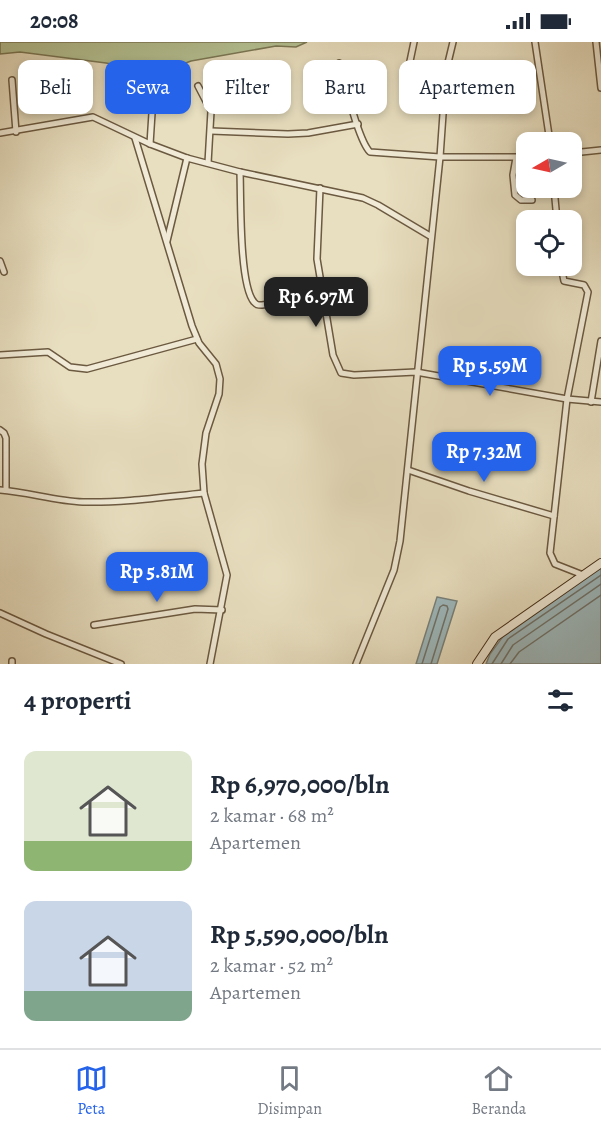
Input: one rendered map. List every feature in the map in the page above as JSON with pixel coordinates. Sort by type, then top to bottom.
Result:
[{"type":"street","points":[[410,60],[414,42]]},
{"type":"street","points":[[449,60],[453,42]]},
{"type":"street","points":[[535,42],[548,132]]},
{"type":"street","points":[[596,42],[601,88]]},
{"type":"street","points":[[12,80],[16,132]]},
{"type":"street","points":[[198,86],[211,111],[208,163]]},
{"type":"street","points":[[150,144],[152,114]]},
{"type":"street","points":[[355,114],[367,148],[372,153],[516,158],[513,175],[516,196]]},
{"type":"street","points":[[356,664],[394,570],[408,470],[443,114]]},
{"type":"street","points":[[0,133],[16,132],[88,117],[187,158],[370,201],[430,236]]},
{"type":"street","points":[[211,131],[288,134],[308,133],[358,124]]},
{"type":"street","points":[[135,138],[196,339],[216,364],[220,379],[219,394],[203,448],[202,464],[204,493],[227,569],[222,610],[210,664]]},
{"type":"street","points":[[582,152],[601,150]]},
{"type":"street","points":[[167,243],[187,158]]},
{"type":"street","points":[[240,172],[244,273],[252,300],[262,305],[323,297]]},
{"type":"street","points":[[320,188],[316,242],[333,355],[341,373],[354,375],[416,372],[567,399],[601,402]]},
{"type":"street","points":[[519,198],[532,200]]},
{"type":"street","points":[[0,261],[4,272]]},
{"type":"street","points":[[563,276],[564,281],[584,285],[588,290],[567,399],[550,546],[551,559],[557,565],[583,575]]},
{"type":"street","points":[[0,355],[48,352],[70,367],[87,369],[196,339]]},
{"type":"street","points":[[591,402],[601,341]]},
{"type":"street","points":[[0,430],[6,438],[3,490],[84,502],[142,500],[204,493]]},
{"type":"street","points":[[408,470],[554,516]]},
{"type":"street","points":[[477,664],[495,637],[601,563]]},
{"type":"street","points":[[94,625],[186,610],[207,608],[222,610]]},
{"type":"street","points":[[0,613],[38,631],[121,664]]},
{"type":"green space","points":[[0,42],[307,42],[296,47],[276,46],[191,61],[105,60],[105,63],[20,52],[0,54]]},
{"type":"water","points":[[601,567],[601,664],[486,664],[490,654],[504,635]]},
{"type":"water","points":[[437,597],[457,601],[437,664],[416,664]]}]
